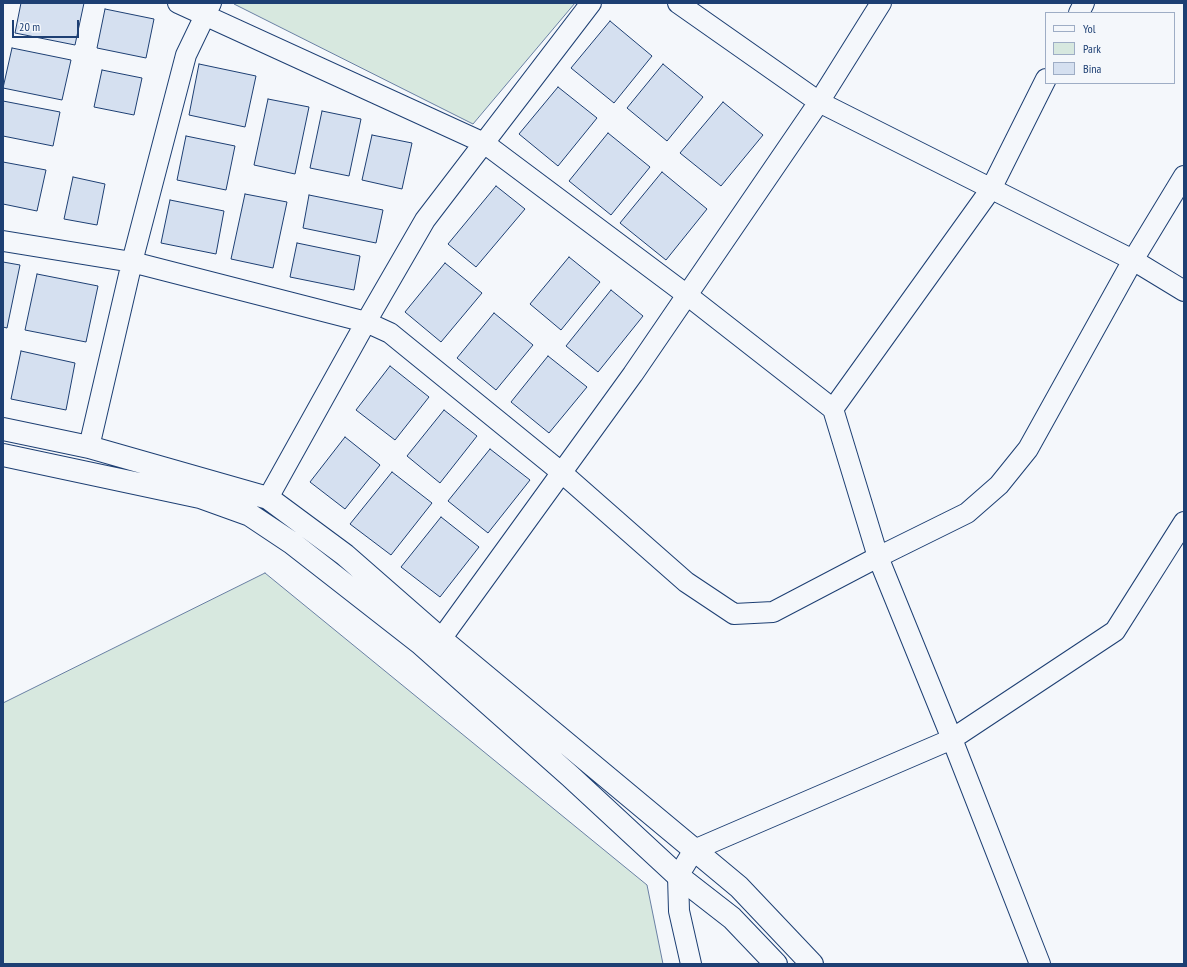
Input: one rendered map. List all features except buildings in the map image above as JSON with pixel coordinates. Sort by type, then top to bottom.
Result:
[{"type":"street","points":[[178,3],[208,9],[484,143],[687,295],[832,409],[878,557],[952,739],[1040,964]]},
{"type":"street","points":[[268,498],[366,322],[425,220],[591,3]]},
{"type":"street","points":[[678,3],[819,102],[1133,260],[1184,291]]},
{"type":"street","points":[[441,639],[560,472],[633,374],[819,102],[880,3]]},
{"type":"street","points":[[1080,12],[1084,3]]},
{"type":"street","points":[[90,447],[132,262],[186,55],[208,9]]},
{"type":"street","points":[[832,409],[991,189],[1045,81]]},
{"type":"street","points":[[3,241],[132,262],[366,322],[390,333],[560,472],[686,582],[734,614],[773,612],[878,557],[967,513],[999,484],[1028,449],[1133,260],[1184,176]]},
{"type":"street","points":[[3,429],[90,447],[268,498],[345,555],[441,639],[739,887],[812,964]]},
{"type":"street","points":[[3,455],[200,497],[250,515],[292,543],[420,644],[570,776],[678,876],[732,918],[776,964]]},
{"type":"street","points":[[691,964],[679,911],[678,876],[694,850],[952,739],[1115,631],[1184,522]]},
{"type":"green space","points":[[234,3],[575,3],[473,124]]},
{"type":"green space","points":[[265,573],[647,885],[663,964],[3,964],[3,703]]}]
